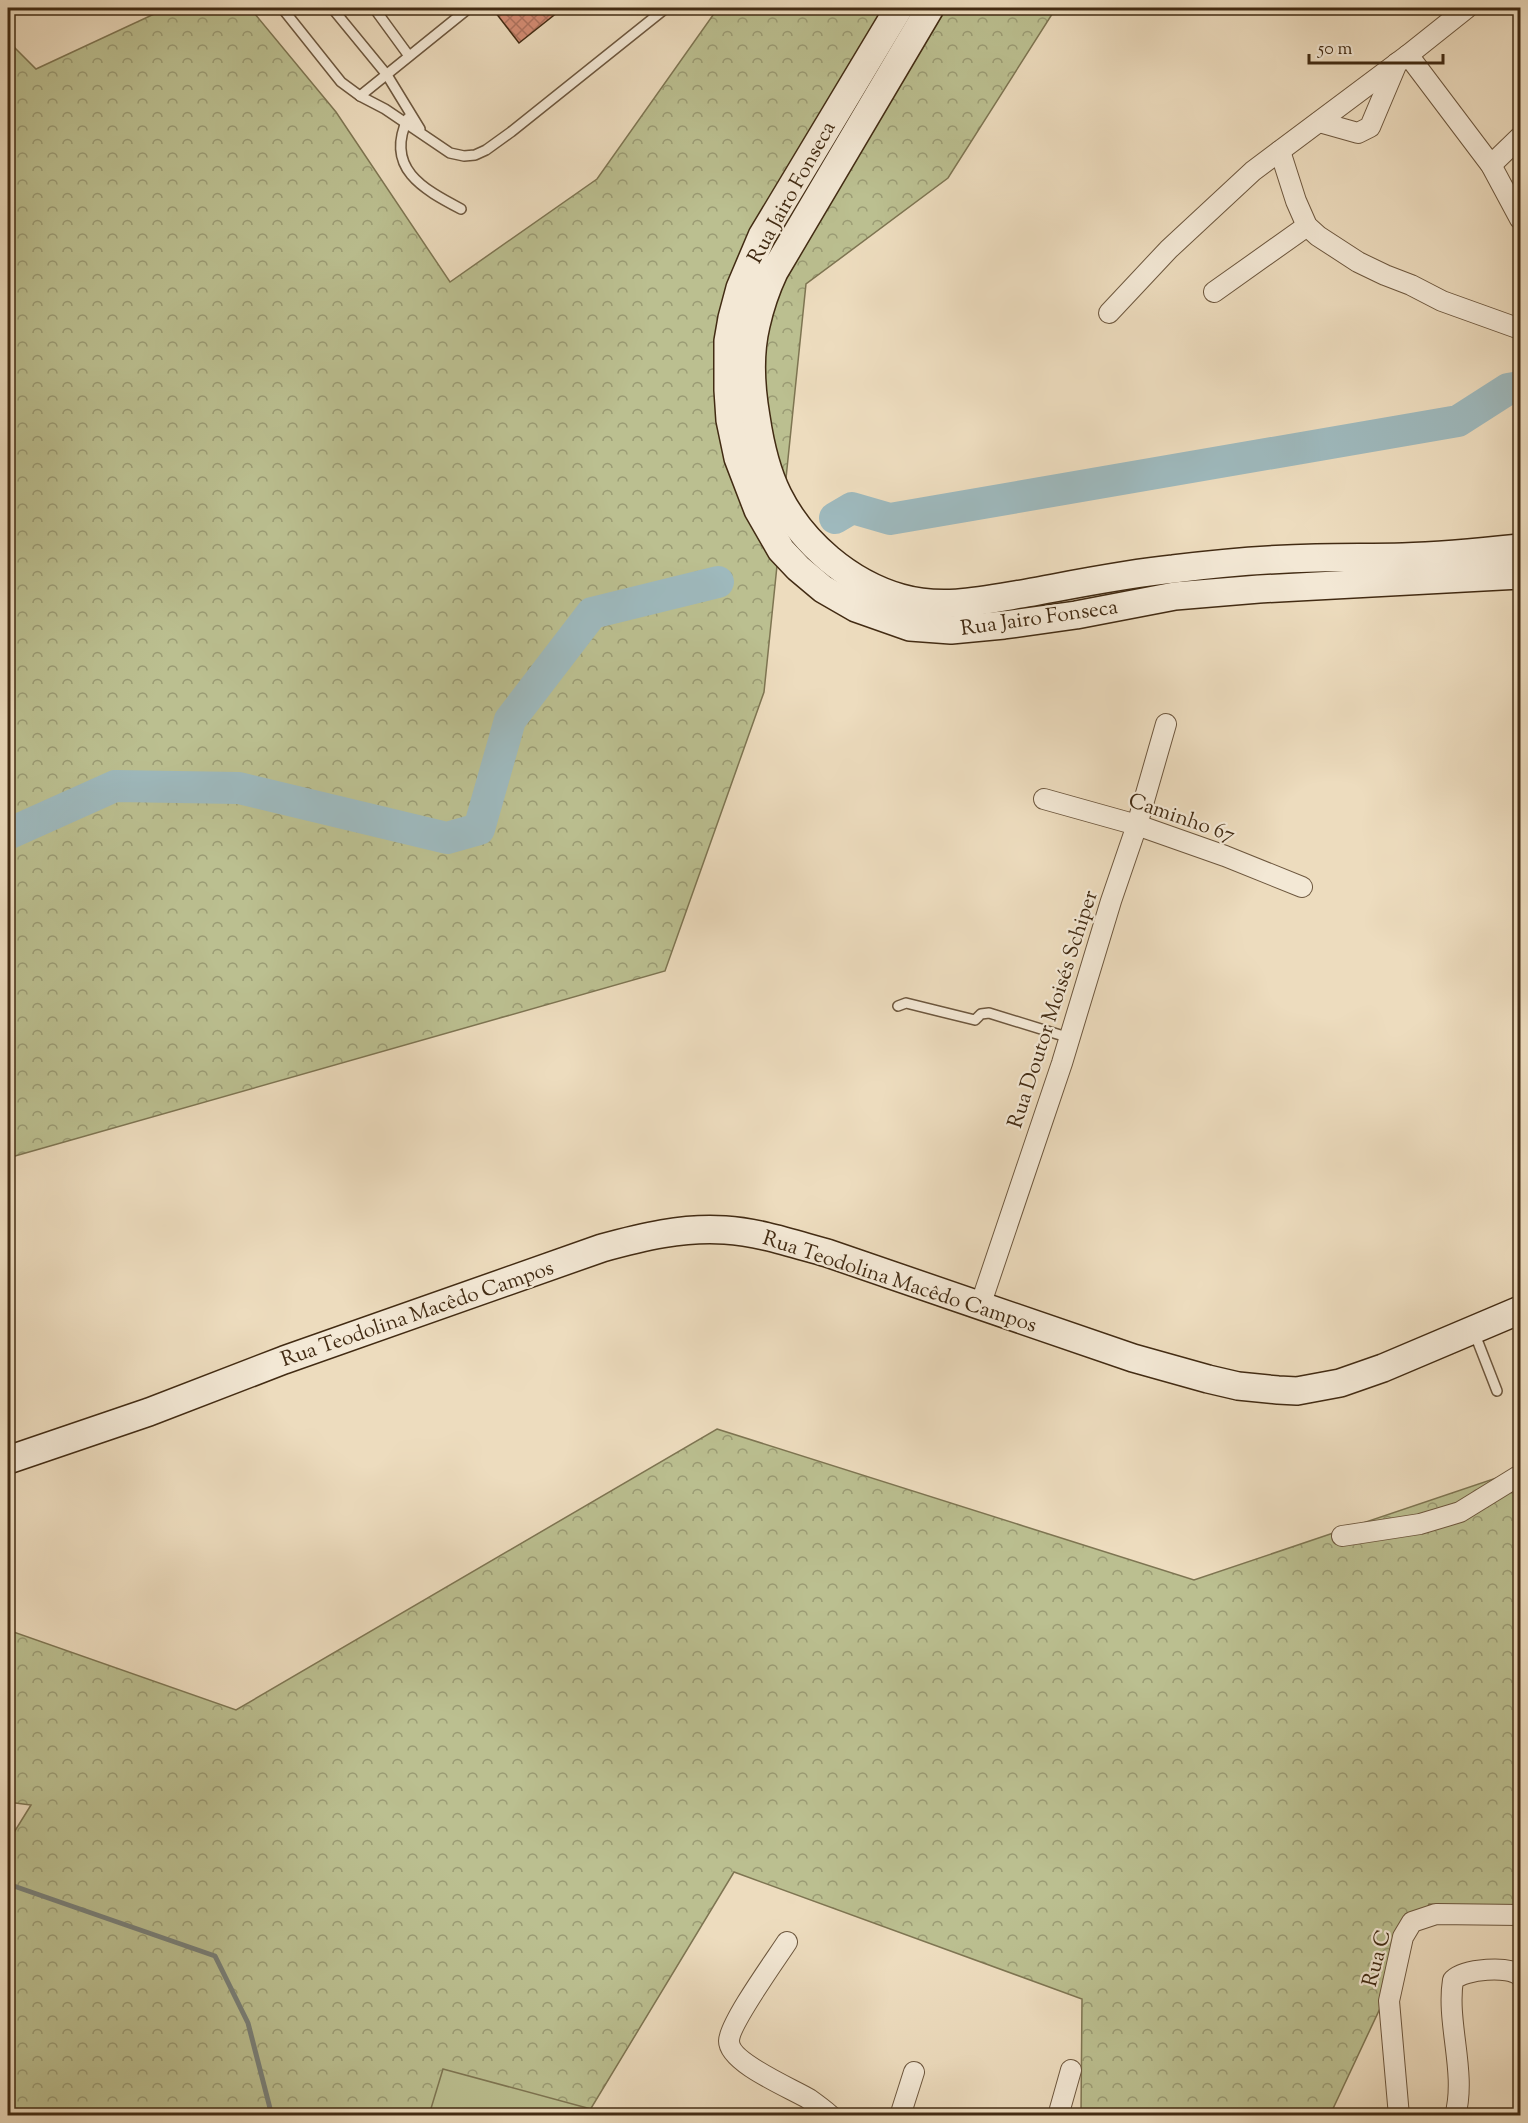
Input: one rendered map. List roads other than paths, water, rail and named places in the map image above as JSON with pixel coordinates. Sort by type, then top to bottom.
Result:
[{"type":"main road","name":"Rua Jairo Fonseca","points":[[899,8],[762,236],[740,288],[728,341],[730,420],[738,458],[750,494],[768,530],[781,550],[798,568],[823,589],[856,608],[910,627],[951,630],[1004,626],[1175,596],[1259,589],[1521,575]]},
{"type":"main road","name":"Rua Jairo Fonseca","points":[[930,8],[778,263],[766,288],[755,326],[752,390],[760,444],[778,496],[815,546],[842,569],[900,598],[930,603],[960,604],[1101,579],[1240,562],[1315,558],[1402,558],[1521,548]]},
{"type":"main road","name":"Rua Teodolina Macêdo Campos","points":[[8,1460],[148,1412],[292,1357],[594,1251],[625,1241],[666,1233],[724,1230],[766,1237],[827,1253],[1133,1358],[1238,1386],[1278,1390],[1317,1388],[1340,1383],[1383,1368],[1521,1310]]},
{"type":"street","points":[[1109,313],[1169,249],[1253,171],[1467,8]]},
{"type":"street","points":[[1319,122],[1358,133],[1370,127],[1403,59]]},
{"type":"street","points":[[1403,59],[1491,165],[1521,219]]},
{"type":"street","points":[[1491,165],[1521,137]]},
{"type":"street","points":[[1280,151],[1296,201],[1307,226],[1358,262],[1442,301],[1521,329]]},
{"type":"street","points":[[1214,292],[1307,226]]},
{"type":"street","name":"Rua Doutor Moisés Schiper","points":[[980,1306],[1070,1038],[1166,724]]},
{"type":"street","name":"Caminho 67","points":[[1044,799],[1137,825],[1225,856],[1302,887]]},
{"type":"street","points":[[1342,1536],[1420,1524],[1460,1512],[1521,1475]]},
{"type":"street","name":"Rua C","points":[[1399,2115],[1389,2001],[1403,1937],[1412,1922],[1436,1914],[1521,1915]]},
{"type":"street","points":[[787,1942],[735,2024],[729,2040],[730,2048],[746,2064],[831,2115]]},
{"type":"street","points":[[1455,2115],[1458,2087],[1452,2005],[1453,1980],[1461,1973],[1481,1970],[1513,1970],[1521,1976]]},
{"type":"street","points":[[1058,2115],[1071,2070]]},
{"type":"street","points":[[900,2115],[914,2072]]},
{"type":"lane","points":[[282,8],[341,82],[360,96],[408,118]]},
{"type":"lane","points":[[332,8],[387,75],[408,118],[423,134],[457,156],[486,150],[666,8]]},
{"type":"lane","points":[[375,8],[409,56]]},
{"type":"lane","points":[[360,96],[469,8]]},
{"type":"lane","points":[[408,118],[401,137],[401,155],[406,170],[430,192],[461,209]]},
{"type":"lane","points":[[898,1006],[906,1004],[975,1020],[981,1014],[989,1013],[1070,1038]]},
{"type":"lane","points":[[1473,1329],[1497,1391]]},
{"type":"waterway","points":[[835,518],[852,508],[890,519],[1458,421],[1508,389],[1520,387]]},
{"type":"waterway","points":[[8,834],[115,786],[239,788],[447,838],[479,829],[510,720],[592,613],[718,582]]},
{"type":"waterway","points":[[8,1884],[215,1956],[248,2023],[272,2116]]}]
